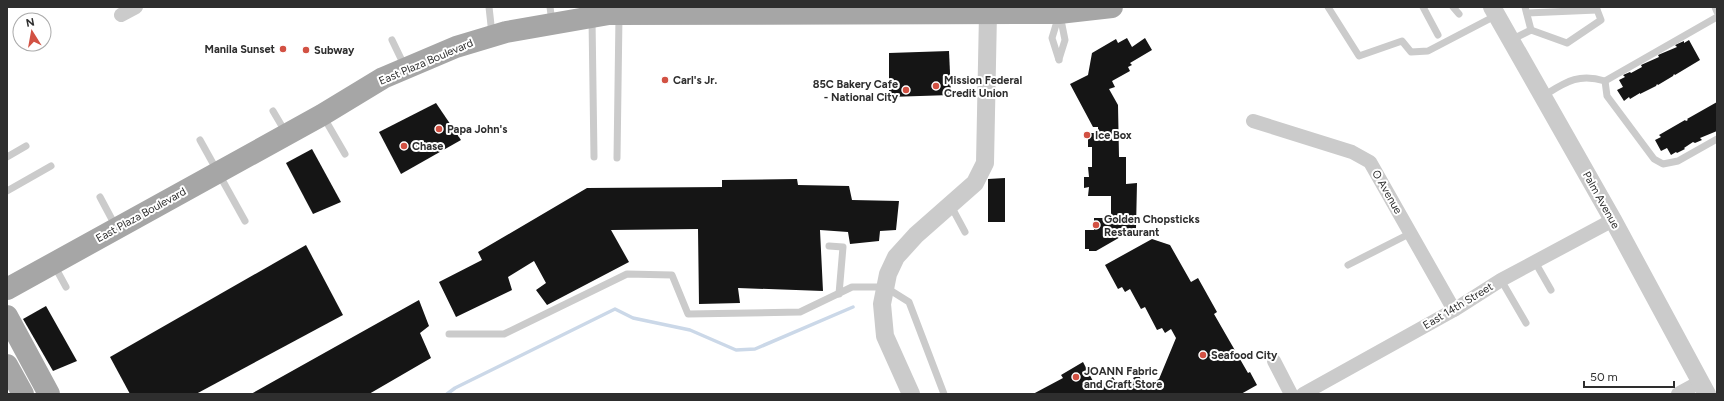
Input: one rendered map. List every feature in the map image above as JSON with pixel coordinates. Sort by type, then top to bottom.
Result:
[{"type":"main road","name":"East Plaza Boulevard","points":[[7,289],[322,115],[383,78],[456,47],[506,32],[551,15],[805,10],[1070,10],[1112,7]]},
{"type":"main road","points":[[7,316],[49,394]]},
{"type":"main road","points":[[7,365],[23,394]]},
{"type":"street","points":[[121,15],[136,7]]},
{"type":"street","points":[[910,394],[885,336],[882,304],[885,287],[888,274],[896,257],[916,235],[975,183],[985,163],[988,10]]},
{"type":"street","name":"Palm Avenue","points":[[1495,11],[1612,220],[1703,388]]},
{"type":"street","name":"O Avenue","points":[[1253,121],[1352,152],[1370,162],[1454,310]]},
{"type":"street","name":"East 14th Street","points":[[1303,394],[1454,310],[1501,280],[1612,220]]},
{"type":"street","points":[[1274,361],[1291,394]]},
{"type":"street","points":[[1678,394],[1703,388]]},
{"type":"lane","points":[[489,7],[492,36]]},
{"type":"lane","points":[[1328,7],[1359,56],[1402,41],[1411,52],[1428,51],[1495,11]]},
{"type":"lane","points":[[1423,7],[1438,35]]},
{"type":"lane","points":[[1453,7],[1459,14]]},
{"type":"lane","points":[[1715,7],[1717,12]]},
{"type":"lane","points":[[1511,40],[1531,30],[1567,43],[1601,20],[1596,9],[1526,10],[1531,30]]},
{"type":"lane","points":[[1070,10],[1065,40],[1059,60],[1052,38],[1070,10]]},
{"type":"lane","points":[[594,157],[607,13]]},
{"type":"lane","points":[[607,13],[617,158]]},
{"type":"lane","points":[[1543,96],[1568,82],[1583,77],[1592,77],[1605,81],[1717,17]]},
{"type":"lane","points":[[392,40],[405,68]]},
{"type":"lane","points":[[1605,81],[1607,96],[1654,159],[1663,164],[1678,161],[1717,139]]},
{"type":"lane","points":[[273,111],[287,134]]},
{"type":"lane","points":[[322,115],[345,154]]},
{"type":"lane","points":[[200,140],[245,221]]},
{"type":"lane","points":[[7,157],[26,146]]},
{"type":"lane","points":[[7,191],[51,166]]},
{"type":"lane","points":[[100,197],[117,228]]},
{"type":"lane","points":[[950,205],[965,232]]},
{"type":"lane","points":[[1348,265],[1411,233]]},
{"type":"lane","points":[[829,246],[843,247],[839,294]]},
{"type":"lane","points":[[1535,262],[1551,290]]},
{"type":"lane","points":[[53,264],[66,287]]},
{"type":"lane","points":[[449,334],[504,334],[626,274],[672,274],[688,314],[800,312],[852,287],[885,287],[909,302],[944,394]]},
{"type":"lane","points":[[1501,280],[1526,323]]},
{"type":"building","points":[[1127,38],[1132,47],[1145,38],[1152,50],[1130,63],[1132,65],[1128,67],[1130,71],[1112,81],[1115,87],[1109,89],[1118,105],[1119,157],[1126,157],[1126,184],[1137,183],[1136,228],[1096,251],[1089,251],[1089,249],[1085,249],[1085,230],[1094,230],[1094,218],[1104,218],[1104,215],[1111,215],[1111,196],[1088,196],[1089,187],[1084,188],[1084,177],[1089,177],[1088,167],[1092,167],[1092,147],[1088,147],[1088,137],[1084,138],[1084,133],[1098,133],[1098,127],[1093,127],[1070,84],[1088,75],[1092,53],[1116,39],[1118,43]]},
{"type":"building","points":[[1689,40],[1700,60],[1675,75],[1674,74],[1658,85],[1657,84],[1656,86],[1630,99],[1629,97],[1624,101],[1617,90],[1623,87],[1619,80],[1625,77],[1623,75],[1630,72],[1631,73],[1642,67],[1641,65],[1659,57],[1658,55],[1677,47],[1675,45]]},
{"type":"building","points":[[949,51],[951,95],[889,97],[889,53]]},
{"type":"building","points":[[1717,102],[1717,131],[1700,138],[1702,140],[1695,143],[1693,142],[1684,148],[1685,149],[1677,153],[1676,152],[1671,155],[1667,148],[1661,151],[1655,140],[1661,137],[1659,135],[1685,120],[1688,120],[1687,119]]},
{"type":"building","points":[[436,103],[461,140],[401,174],[379,132]]},
{"type":"building","points":[[312,149],[341,202],[313,214],[286,163]]},
{"type":"building","points":[[1005,178],[1005,222],[988,222],[988,179]]},
{"type":"building","points":[[797,179],[798,185],[849,186],[852,200],[899,201],[896,230],[880,231],[879,241],[850,244],[848,232],[820,230],[823,291],[738,288],[740,303],[699,304],[698,229],[611,230],[629,262],[547,305],[536,290],[546,283],[534,261],[508,277],[512,290],[456,317],[439,282],[482,260],[478,252],[587,188],[722,187],[722,180]]},
{"type":"building","points":[[1152,239],[1170,245],[1191,282],[1198,278],[1217,312],[1214,314],[1248,373],[1250,372],[1257,385],[1241,394],[1033,394],[1063,378],[1061,375],[1083,362],[1096,387],[1113,377],[1120,389],[1135,381],[1133,378],[1139,375],[1144,387],[1159,379],[1176,338],[1171,329],[1165,333],[1162,328],[1157,330],[1145,307],[1141,309],[1130,289],[1125,292],[1122,287],[1118,289],[1105,265]]},
{"type":"building","points":[[306,245],[343,315],[196,394],[130,394],[110,357]]},
{"type":"building","points":[[419,300],[429,326],[420,333],[431,358],[369,394],[251,394]]},
{"type":"building","points":[[46,306],[77,361],[53,371],[23,319]]},
{"type":"waterway","points":[[447,394],[455,388],[615,309],[633,318],[690,330],[736,350],[755,349],[853,307]]},
{"type":"place","name":"Manila Sunset","points":[[283,49]]},
{"type":"place","name":"Subway","points":[[306,50]]},
{"type":"place","name":"Carl's Jr.","points":[[665,80]]},
{"type":"place","name":"Mission Federal Credit Union","points":[[936,86]]},
{"type":"place","name":"85C Bakery Cafe - National City","points":[[906,90]]},
{"type":"place","name":"Papa John's","points":[[439,129]]},
{"type":"place","name":"Ice Box","points":[[1087,135]]},
{"type":"place","name":"Chase","points":[[404,146]]},
{"type":"place","name":"Golden Chopsticks Restaurant","points":[[1096,225]]},
{"type":"place","name":"Seafood City","points":[[1203,355]]},
{"type":"place","name":"JOANN Fabric and Craft Store","points":[[1076,377]]}]
